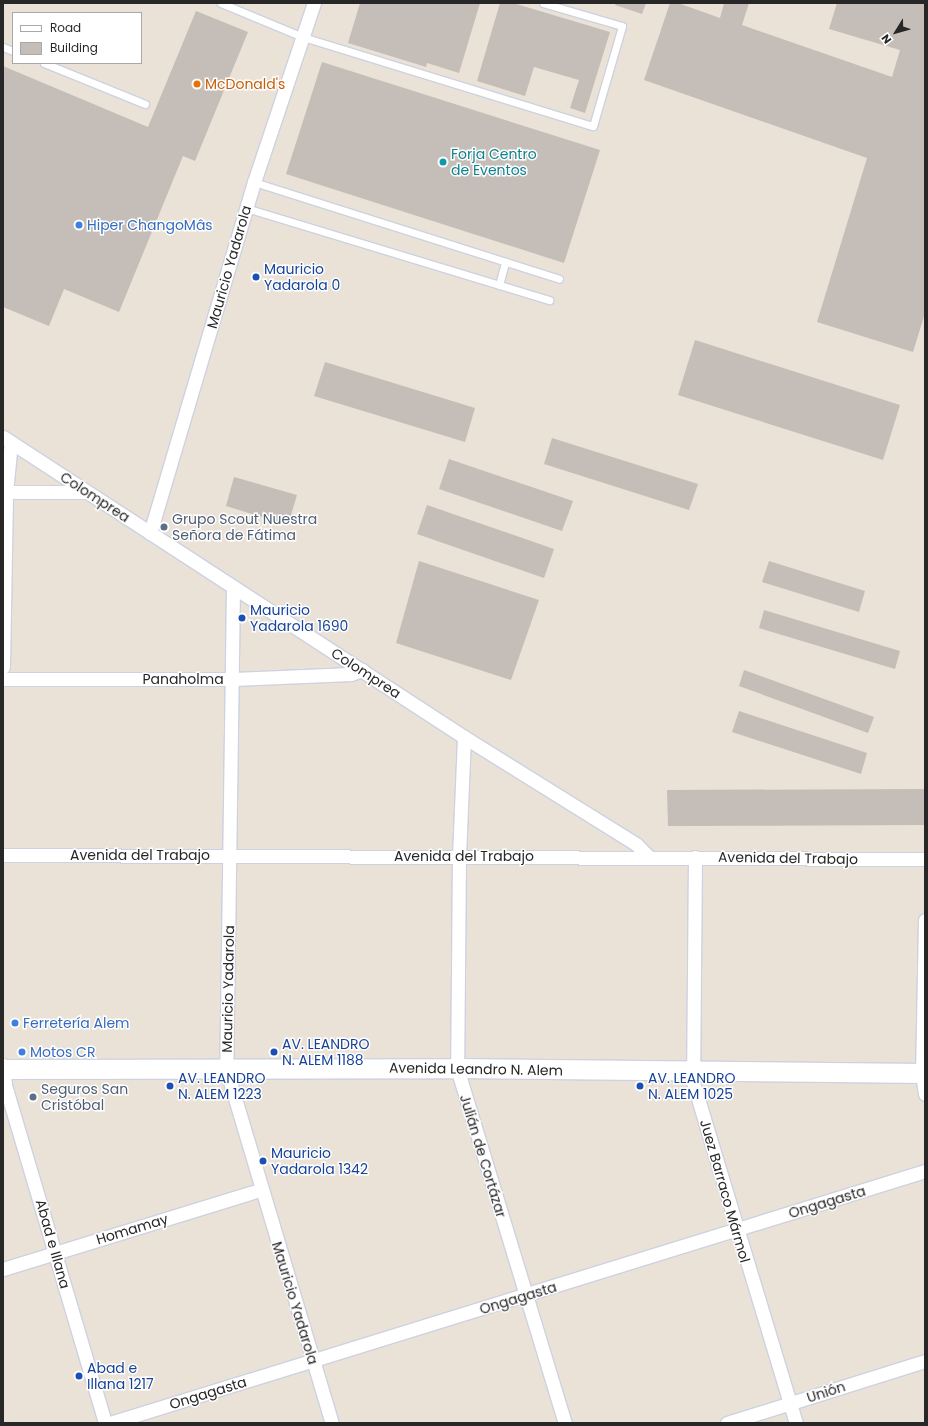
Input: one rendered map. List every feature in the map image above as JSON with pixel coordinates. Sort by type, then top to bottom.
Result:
[{"type":"main road","name":"Avenida Leandro N. Alem","points":[[3,1069],[457,1068],[692,1072],[924,1073]]},
{"type":"street","name":"Mauricio Yadarola","points":[[150,533],[254,182],[314,3]]},
{"type":"street","name":"Colomprea","points":[[7,440],[464,737],[636,844],[649,857]]},
{"type":"street","points":[[3,667],[4,492],[7,440]]},
{"type":"street","points":[[4,492],[87,492]]},
{"type":"street","name":"Mauricio Yadarola","points":[[233,587],[234,679],[226,1068],[260,1190],[332,1423]]},
{"type":"street","name":"Panaholma","points":[[3,679],[234,679],[351,674],[362,670]]},
{"type":"street","name":"Julián de Cortázar","points":[[464,737],[459,856],[457,1068],[565,1423]]},
{"type":"street","name":"Avenida del Trabajo","points":[[3,855],[925,859]]},
{"type":"street","name":"Juez Barraco Mármol","points":[[695,857],[692,1072],[736,1230],[796,1423]]},
{"type":"street","points":[[925,920],[925,1094]]},
{"type":"street","name":"Abad e Illana","points":[[3,1065],[5,1086],[105,1423]]},
{"type":"street","name":"Ongagasta","points":[[110,1423],[925,1171]]},
{"type":"street","name":"Homamay","points":[[3,1269],[260,1190]]},
{"type":"street","name":"Unión","points":[[727,1423],[925,1361]]},
{"type":"lane","points":[[221,3],[303,37],[593,126],[622,26],[543,3]]},
{"type":"lane","points":[[46,64],[145,104]]},
{"type":"lane","points":[[254,182],[559,279]]},
{"type":"lane","points":[[246,208],[549,300]]},
{"type":"lane","points":[[499,285],[505,262]]},
{"type":"building","points":[[360,3],[480,3],[459,73],[427,63],[426,67],[348,43]]},
{"type":"building","points":[[500,3],[513,3],[610,32],[585,113],[570,108],[579,80],[534,67],[525,96],[477,81]]},
{"type":"building","points":[[616,3],[646,3],[642,14],[615,5]]},
{"type":"building","points":[[670,3],[678,3],[720,18],[724,3],[749,3],[742,25],[892,77],[900,50],[829,29],[837,3],[925,3],[925,313],[913,352],[817,322],[867,158],[644,80]]},
{"type":"building","name":"Hiper ChangoMâs","points":[[196,11],[248,32],[195,161],[183,156],[119,312],[64,289],[49,326],[3,307],[3,66],[148,127]]},
{"type":"building","name":"Forja Centro de Eventos","points":[[322,62],[600,150],[564,263],[286,174]]},
{"type":"building","points":[[695,340],[900,405],[883,460],[678,395]]},
{"type":"building","points":[[325,362],[475,408],[465,442],[314,396]]},
{"type":"building","points":[[552,438],[698,484],[689,510],[544,464]]},
{"type":"building","points":[[449,459],[573,501],[562,531],[439,489]]},
{"type":"building","points":[[234,477],[297,495],[288,525],[226,506]]},
{"type":"building","points":[[427,505],[554,549],[544,578],[417,534]]},
{"type":"building","points":[[419,561],[539,600],[511,680],[396,643]]},
{"type":"building","points":[[769,561],[865,591],[859,612],[762,582]]},
{"type":"building","points":[[764,610],[900,651],[895,669],[759,628]]},
{"type":"building","points":[[744,670],[874,717],[868,733],[739,686]]},
{"type":"building","points":[[739,711],[867,753],[861,774],[732,732]]},
{"type":"building","points":[[925,789],[925,825],[668,826],[667,790]]},
{"type":"place","name":"McDonald's","points":[[197,84]]},
{"type":"place","name":"Forja Centro de Eventos","points":[[443,162]]},
{"type":"place","name":"Hiper ChangoMâs","points":[[79,225]]},
{"type":"place","name":"Mauricio Yadarola 0","points":[[256,277]]},
{"type":"place","name":"Grupo Scout Nuestra Señora de Fátima","points":[[164,527]]},
{"type":"place","name":"Mauricio Yadarola 1690","points":[[242,618]]},
{"type":"place","name":"Ferretería Alem","points":[[15,1023]]},
{"type":"place","name":"Motos CR","points":[[22,1052]]},
{"type":"place","name":"AV. LEANDRO N. ALEM 1188","points":[[274,1052]]},
{"type":"place","name":"AV. LEANDRO N. ALEM 1223","points":[[170,1086]]},
{"type":"place","name":"AV. LEANDRO N. ALEM 1025","points":[[640,1086]]},
{"type":"place","name":"Seguros San Cristóbal","points":[[33,1097]]},
{"type":"place","name":"Mauricio Yadarola 1342","points":[[263,1161]]},
{"type":"place","name":"Abad e Illana 1217","points":[[79,1376]]}]
